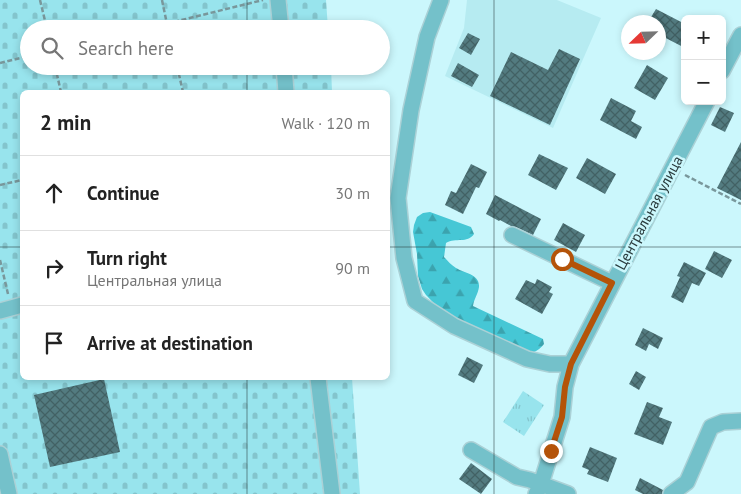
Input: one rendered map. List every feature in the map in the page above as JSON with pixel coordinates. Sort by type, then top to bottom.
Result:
[{"type":"street","points":[[278,0],[280,20]]},
{"type":"street","points":[[441,0],[427,37],[411,110],[398,198],[404,258],[415,302],[454,326],[527,360],[550,364],[571,364]]},
{"type":"street","points":[[726,63],[741,35]]},
{"type":"street","points":[[285,75],[286,90]]},
{"type":"street","name":"Центральная улица","points":[[538,489],[562,417],[565,387],[571,364],[705,105]]},
{"type":"street","points":[[512,235],[612,283]]},
{"type":"street","points":[[318,380],[332,494]]},
{"type":"street","points":[[671,494],[687,482],[712,427],[723,422],[741,421]]},
{"type":"street","points":[[471,450],[538,489],[568,494]]},
{"type":"street","points":[[0,454],[10,494]]},
{"type":"path","points":[[40,0],[45,20]]},
{"type":"path","points":[[162,0],[166,20]]},
{"type":"path","points":[[183,20],[263,0]]},
{"type":"path","points":[[0,63],[20,58]]},
{"type":"path","points":[[57,75],[61,90]]},
{"type":"path","points":[[179,75],[183,90]]},
{"type":"path","points":[[672,168],[741,204]]},
{"type":"path","points":[[0,185],[20,180]]},
{"type":"path","points":[[0,260],[11,308]]},
{"type":"shaded area","points":[[467,0],[557,0],[601,18],[553,128],[445,76],[464,28]]},
{"type":"green space","points":[[0,0],[326,0],[327,20],[20,20],[20,75],[331,75],[332,90],[20,90],[20,380],[352,380],[360,494],[0,494]]},
{"type":"green space","points":[[430,212],[471,227],[474,234],[468,239],[454,240],[446,243],[444,257],[454,267],[471,274],[477,279],[479,287],[473,306],[543,339],[544,344],[540,348],[525,354],[450,320],[426,295],[418,276],[413,232],[417,217],[423,213]]},
{"type":"green space","points":[[523,391],[544,405],[524,436],[503,422]]},
{"type":"building","points":[[656,9],[681,22],[681,46],[666,38],[666,15],[652,15]]},
{"type":"building","points":[[468,33],[480,39],[471,55],[459,48]]},
{"type":"building","points":[[559,49],[580,59],[550,125],[490,96],[511,52],[548,70]]},
{"type":"building","points":[[458,63],[479,75],[472,87],[451,76]]},
{"type":"building","points":[[647,65],[668,78],[655,100],[634,88]]},
{"type":"building","points":[[611,98],[636,111],[631,121],[642,127],[636,139],[600,120]]},
{"type":"building","points":[[720,107],[734,113],[725,132],[711,125]]},
{"type":"building","points":[[741,142],[741,200],[717,188]]},
{"type":"building","points":[[539,154],[568,168],[556,190],[528,175]]},
{"type":"building","points":[[587,158],[616,174],[605,194],[576,178]]},
{"type":"building","points":[[471,164],[487,172],[479,188],[476,187],[463,214],[445,205],[451,191],[456,193]]},
{"type":"building","points":[[495,195],[541,219],[533,235],[486,214]]},
{"type":"building","points":[[563,223],[585,235],[576,252],[554,240]]},
{"type":"building","points":[[714,251],[732,260],[722,278],[705,269]]},
{"type":"building","points":[[684,262],[706,273],[699,286],[692,283],[683,303],[671,297],[680,277],[677,276]]},
{"type":"building","points":[[537,279],[552,287],[549,292],[553,294],[542,314],[515,299],[526,280],[535,284]]},
{"type":"building","points":[[643,328],[663,338],[658,349],[649,344],[646,351],[635,345]]},
{"type":"building","points":[[467,357],[483,365],[474,383],[458,375]]},
{"type":"building","points":[[636,371],[646,377],[639,390],[629,384]]},
{"type":"building","points":[[104,380],[120,452],[50,467],[34,395]]},
{"type":"building","points":[[647,402],[663,408],[659,417],[672,422],[663,445],[634,434]]},
{"type":"building","points":[[590,447],[617,458],[608,482],[587,474],[589,470],[582,467]]},
{"type":"building","points":[[471,463],[492,479],[481,494],[459,479]]},
{"type":"building","points":[[640,478],[663,490],[662,494],[643,494],[635,490]]},
{"type":"route","points":[[551,451],[562,417],[565,387],[571,364],[612,283],[562,259]]}]
